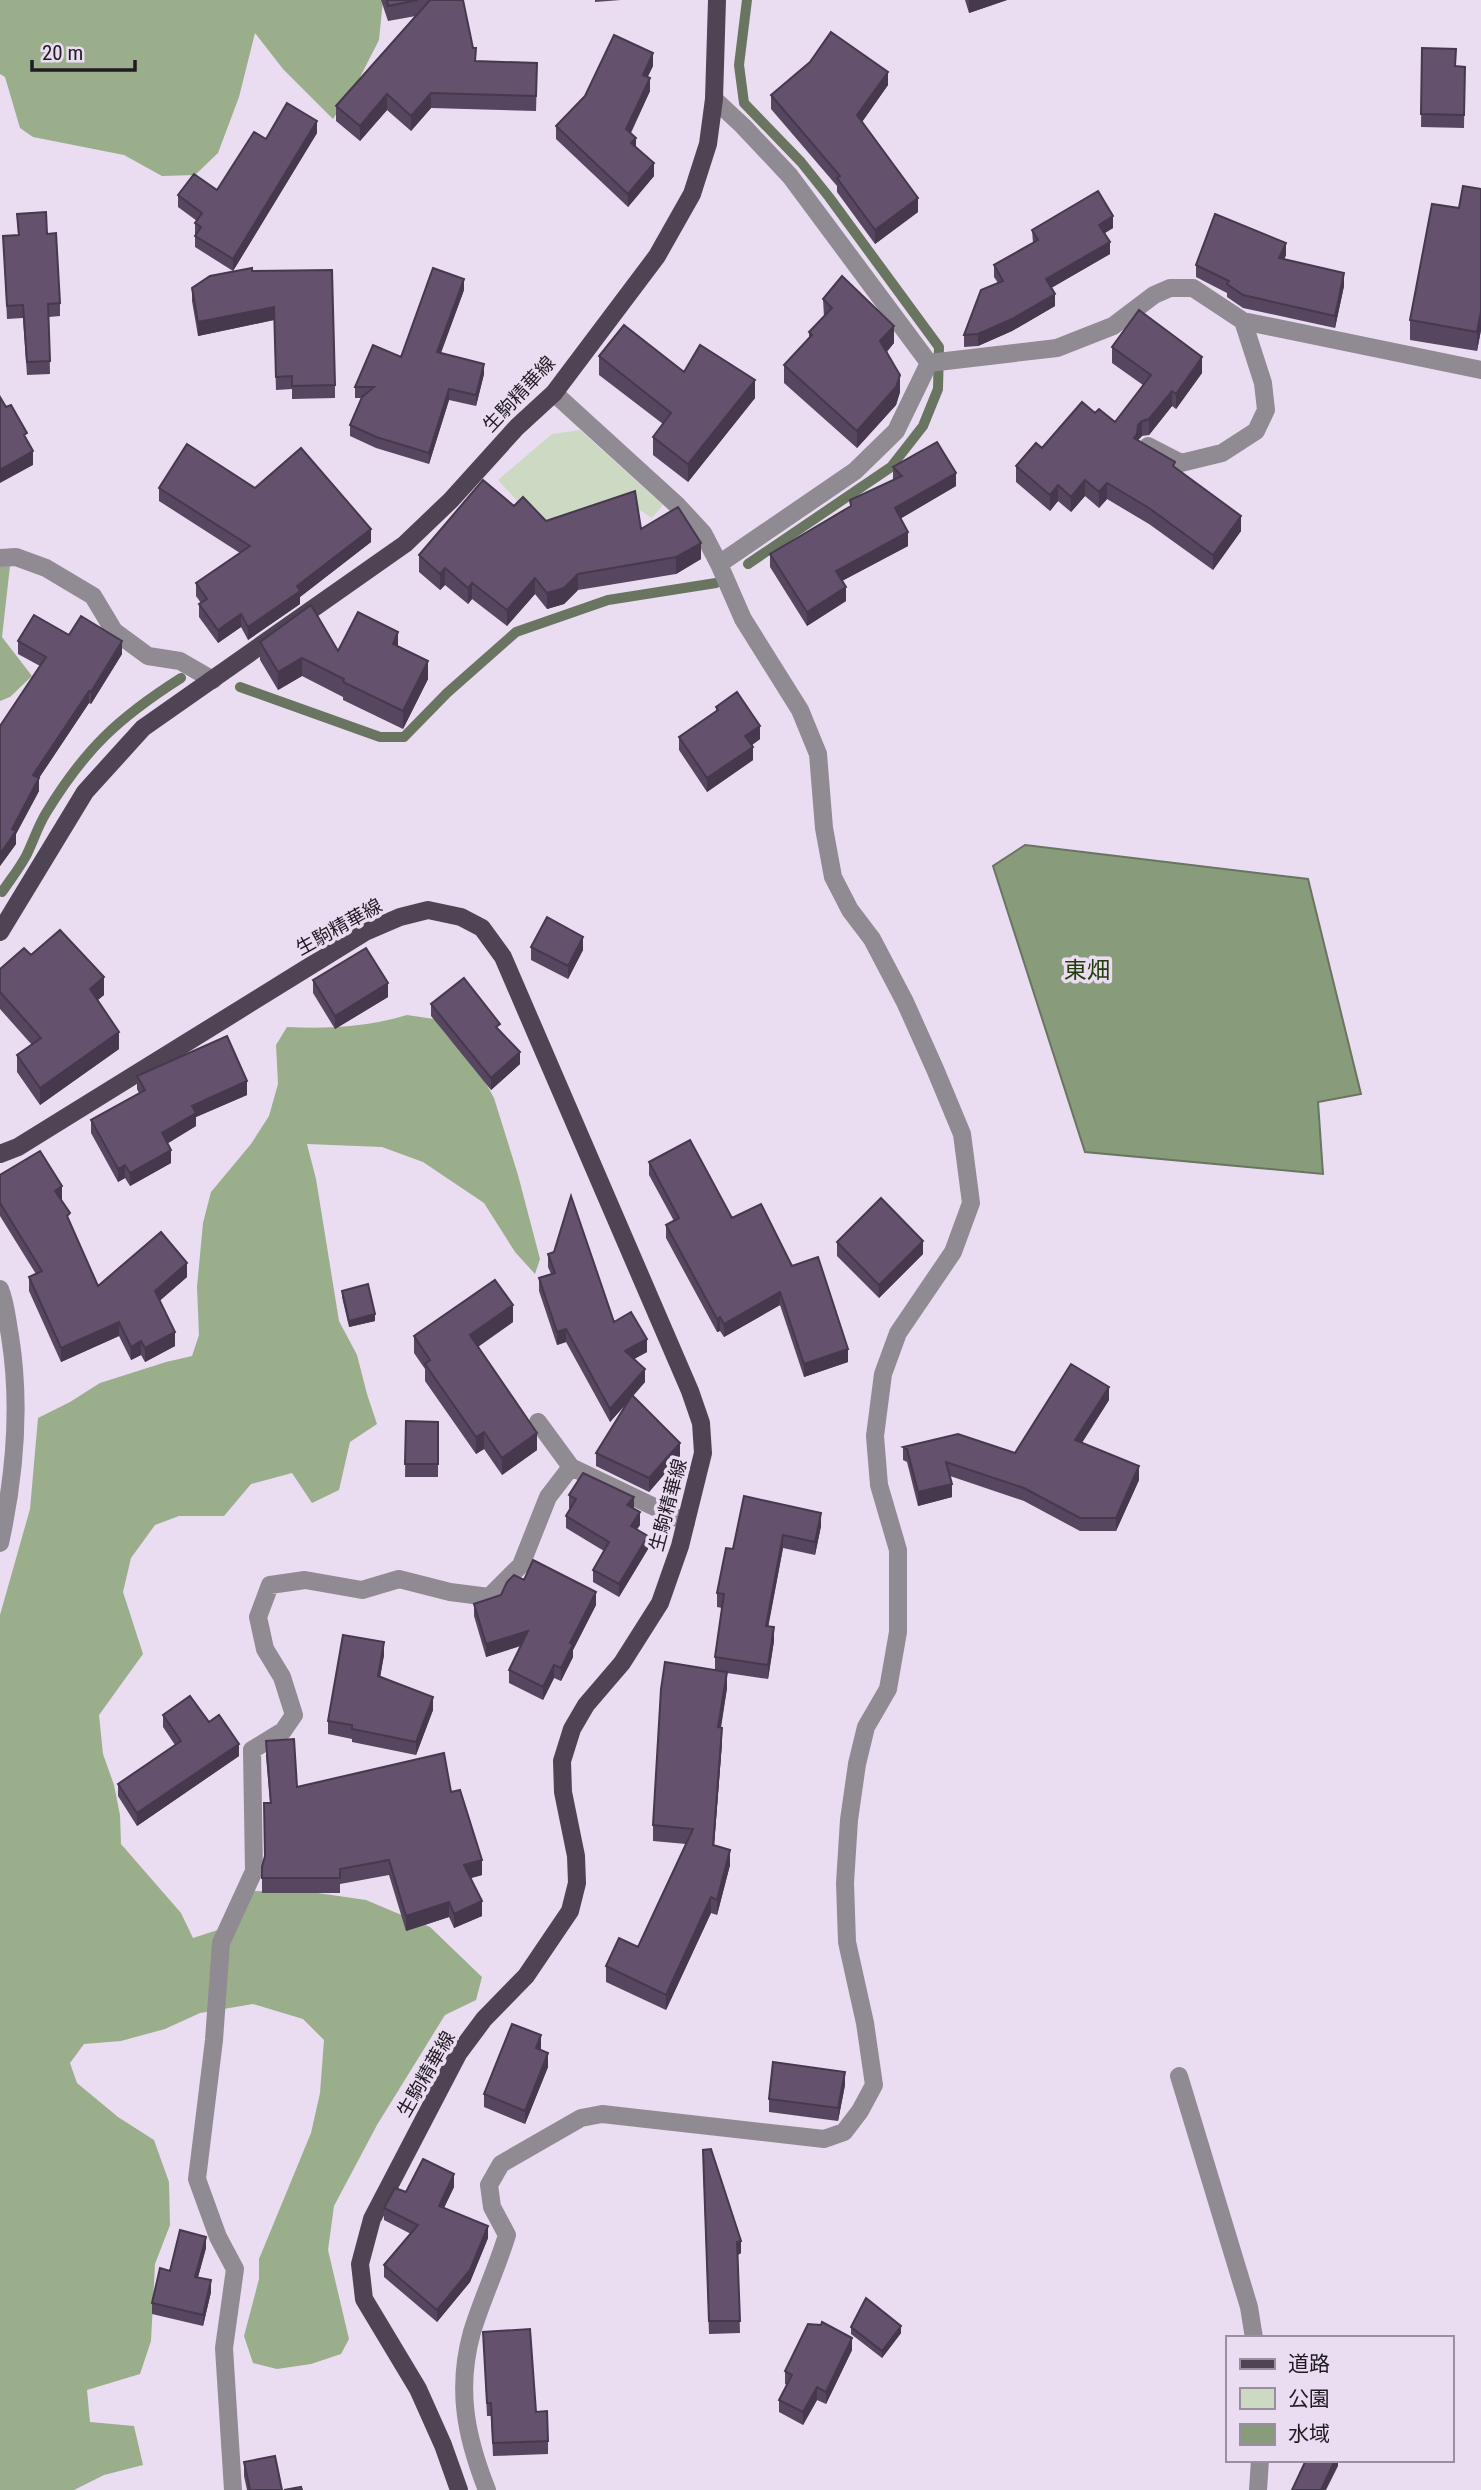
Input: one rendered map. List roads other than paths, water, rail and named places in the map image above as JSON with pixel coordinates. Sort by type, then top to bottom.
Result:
[{"type":"main road","name":"生駒精華線","points":[[0,932],[85,792],[143,728],[405,544],[451,500],[517,427],[554,393],[657,256],[692,194],[708,144],[714,99],[717,0]]},
{"type":"main road","name":"生駒精華線","points":[[0,1154],[18,1147],[365,932],[400,917],[428,910],[461,917],[482,928],[503,957],[694,1402],[701,1423],[703,1453],[686,1522],[660,1603],[622,1662],[586,1705],[572,1730],[562,1761],[563,1792],[576,1856],[578,1883],[570,1911],[526,1976],[484,2019],[458,2054],[372,2219],[360,2264],[364,2299],[418,2389],[443,2445],[459,2490]]},
{"type":"street","points":[[714,99],[790,176],[929,363]]},
{"type":"street","points":[[929,363],[1057,348],[1113,326],[1154,295],[1170,288],[1193,288],[1243,321],[1481,370]]},
{"type":"street","points":[[1148,446],[1181,463],[1222,453],[1256,431],[1266,410],[1263,383],[1243,321]]},
{"type":"street","points":[[719,564],[855,471],[896,430],[929,363]]},
{"type":"street","points":[[487,2490],[467,2430],[464,2388],[472,2332],[507,2235],[492,2207],[489,2185],[501,2164],[581,2118],[602,2115],[824,2139],[844,2132],[860,2111],[874,2085],[865,2023],[847,1942],[845,1883],[849,1820],[857,1764],[866,1727],[888,1689],[898,1632],[898,1550],[879,1485],[875,1436],[883,1374],[898,1333],[953,1252],[971,1203],[962,1134],[935,1069],[905,1002],[872,939],[850,909],[833,877],[824,828],[818,754],[800,710],[743,619],[702,533],[678,506],[554,393]]},
{"type":"street","points":[[0,558],[16,557],[46,568],[93,596],[114,631],[148,656],[180,661],[213,680]]},
{"type":"street","points":[[0,1289],[13,1358],[17,1430],[7,1513],[0,1543]]},
{"type":"street","points":[[538,1422],[571,1467],[686,1522]]},
{"type":"street","points":[[233,2490],[224,2348],[235,2269],[218,2237],[197,2179],[214,2040],[221,1943],[254,1871],[252,1750],[283,1731],[294,1715],[282,1677],[265,1649],[258,1617],[270,1585],[305,1580],[362,1590],[399,1579],[450,1592],[489,1597],[521,1565],[548,1497],[571,1467]]},
{"type":"street","points":[[1179,2076],[1249,2307],[1254,2336]]},
{"type":"street","points":[[1258,2490],[1260,2462]]},
{"type":"water","points":[[1025,845],[1308,879],[1361,1094],[1318,1102],[1323,1174],[1085,1152],[993,866]]},
{"type":"waterway","points":[[747,0],[739,65],[744,103],[801,162],[829,197],[939,347],[938,389],[923,426],[891,467],[748,564]]},
{"type":"waterway","points":[[240,687],[380,737],[404,737],[447,693],[516,632],[608,600],[716,583]]},
{"type":"waterway","points":[[2,892],[26,856],[40,823],[60,790],[89,753],[121,721],[181,678]]},
{"type":"district","name":"東畑","points":[[1087,970]]}]
